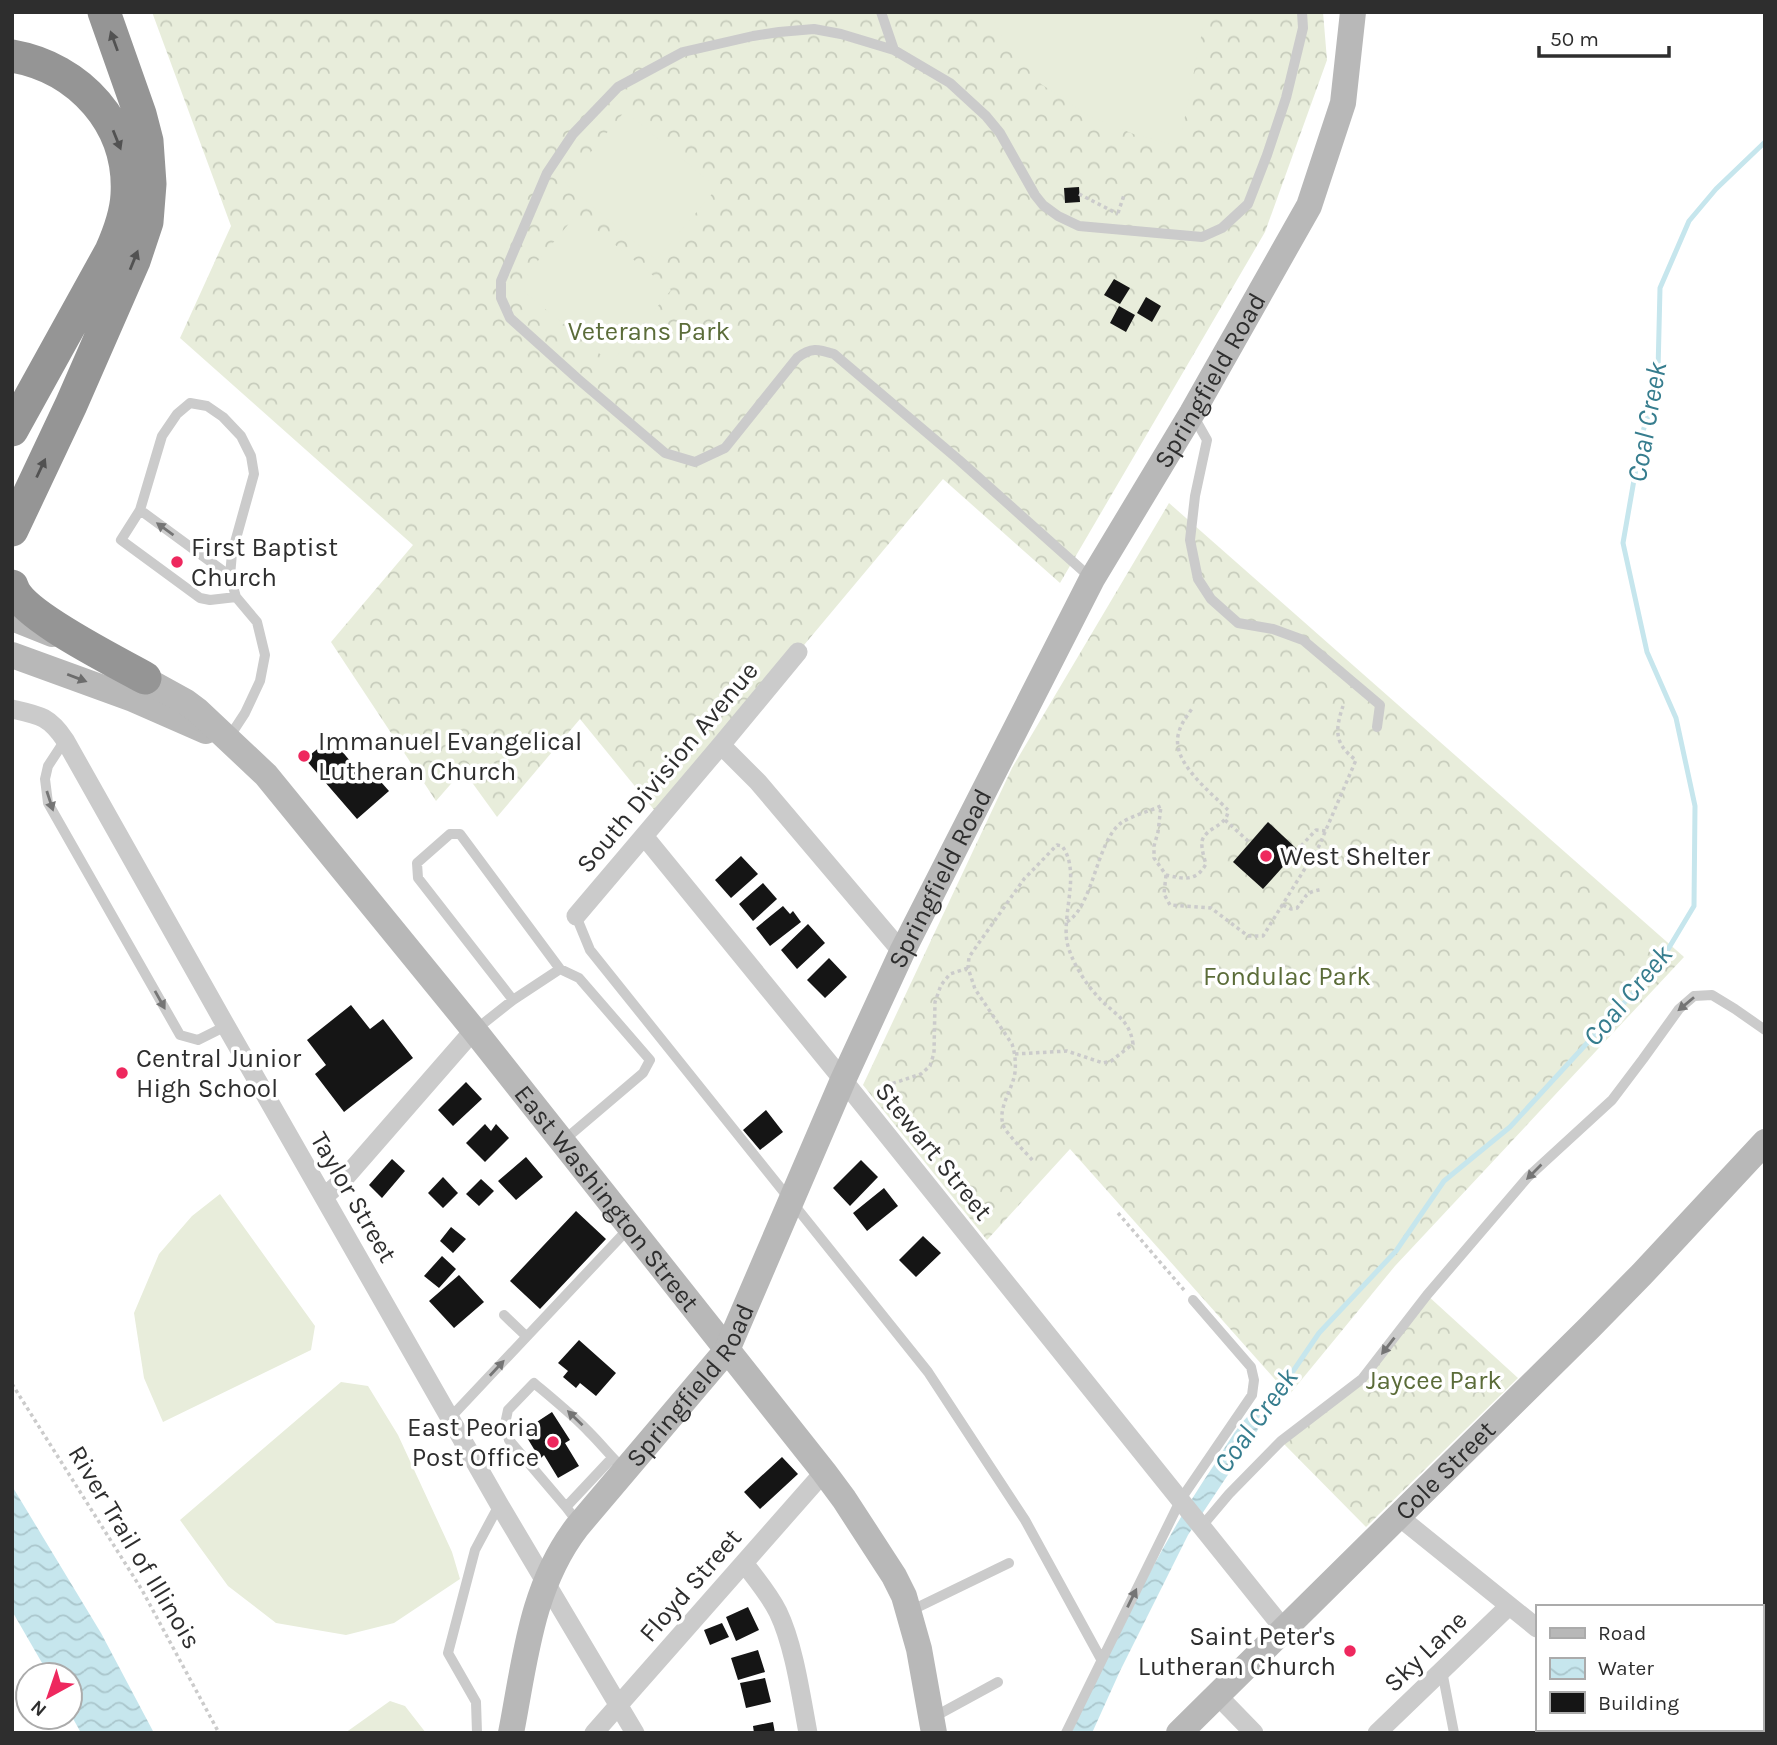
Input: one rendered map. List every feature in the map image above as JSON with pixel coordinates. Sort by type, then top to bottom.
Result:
[{"type":"highway","points":[[12,530],[71,405],[134,261],[147,222],[150,184],[147,141],[104,12]]},
{"type":"highway","points":[[12,55],[56,69],[82,86],[97,103],[118,141],[127,179],[123,220],[111,251],[12,430]]},
{"type":"highway","points":[[12,586],[28,607],[59,629],[145,678]]},
{"type":"main road","name":"Springfield Road","points":[[511,1733],[539,1597],[572,1516],[727,1350],[843,1080],[902,951],[1093,579],[1192,413],[1309,206],[1343,103],[1353,12]]},
{"type":"main road","name":"East Washington Street","points":[[12,618],[91,651],[145,678],[210,720],[266,775],[631,1226],[844,1499],[904,1596],[919,1649],[933,1726]]},
{"type":"main road","name":"East Washington Street","points":[[12,655],[133,699],[228,739]]},
{"type":"main road","name":"Cole Street","points":[[1179,1733],[1642,1274],[1765,1142]]},
{"type":"street","name":"South Division Avenue","points":[[576,916],[798,652]]},
{"type":"street","name":"Taylor Street","points":[[12,709],[49,720],[65,740],[499,1504],[635,1733]]},
{"type":"street","points":[[721,746],[758,782],[902,951]]},
{"type":"street","name":"Stewart Street","points":[[644,836],[1202,1526]]},
{"type":"street","points":[[324,1197],[344,1179],[474,1030]]},
{"type":"street","name":"Floyd Street","points":[[594,1733],[824,1472]]},
{"type":"street","points":[[1398,1516],[1536,1627]]},
{"type":"street","points":[[1202,1526],[1283,1628]]},
{"type":"street","points":[[744,1563],[768,1594],[785,1630],[808,1733]]},
{"type":"street","name":"Sky Lane","points":[[1377,1733],[1509,1606]]},
{"type":"street","points":[[1217,1696],[1254,1733]]},
{"type":"lane","points":[[881,12],[894,50]]},
{"type":"lane","points":[[1093,579],[834,354],[820,350],[806,351],[797,358],[724,448],[695,461],[665,453],[510,318],[501,298],[501,281],[547,173],[573,134],[618,87],[682,52],[779,32],[814,29],[894,50],[950,83],[986,116],[1000,133],[1035,195],[1058,216],[1079,226],[1202,237],[1222,228],[1248,204],[1286,98],[1303,28],[1302,12]]},
{"type":"lane","points":[[228,739],[245,713],[260,681],[265,655],[257,622],[236,597],[230,576],[232,553],[254,474],[251,456],[240,436],[223,417],[207,406],[190,403],[177,414],[162,436],[140,510],[121,540],[200,598],[210,600],[236,597]]},
{"type":"lane","points":[[1192,413],[1207,440],[1195,496],[1190,540],[1198,579],[1211,599],[1238,623],[1273,629],[1303,640],[1380,705],[1377,727]]},
{"type":"lane","points":[[140,510],[230,576]]},
{"type":"lane","points":[[65,740],[48,766],[45,779],[48,803],[180,1035],[198,1040],[226,1026]]},
{"type":"lane","points":[[513,1000],[418,878],[417,863],[450,834],[460,834],[560,969],[579,978],[650,1060],[643,1073],[563,1142]]},
{"type":"lane","points":[[576,916],[590,950],[928,1372],[1025,1520],[1101,1659]]},
{"type":"lane","points":[[474,1030],[560,969]]},
{"type":"lane","points":[[1202,1526],[1281,1441],[1362,1379],[1427,1294],[1528,1177],[1612,1100],[1679,1009],[1694,996],[1712,995],[1765,1030]]},
{"type":"lane","points":[[450,1418],[631,1226]]},
{"type":"lane","points":[[1066,1733],[1181,1499],[1252,1395],[1254,1380],[1251,1367],[1192,1300]]},
{"type":"lane","points":[[504,1315],[526,1336]]},
{"type":"lane","points":[[572,1516],[509,1440],[505,1424],[508,1410],[534,1383],[568,1412],[619,1464]]},
{"type":"lane","points":[[477,1733],[476,1702],[448,1653],[475,1549],[499,1504]]},
{"type":"lane","points":[[909,1612],[1009,1563]]},
{"type":"lane","points":[[1442,1671],[1454,1733]]},
{"type":"lane","points":[[933,1726],[998,1682]]},
{"type":"path","points":[[1079,194],[1118,214]]},
{"type":"path","points":[[1118,230],[1118,214],[1124,195]]},
{"type":"path","points":[[1068,922],[1082,905],[1113,833],[1122,823],[1161,806],[1154,859],[1166,876],[1164,894],[1170,905],[1211,908],[1248,936],[1263,936],[1313,856],[1356,760],[1347,754],[1338,740],[1338,722],[1343,706]]},
{"type":"path","points":[[1166,876],[1192,878],[1201,873],[1206,864],[1201,843],[1205,836],[1228,816],[1228,810],[1202,787],[1181,754],[1177,741],[1179,731],[1193,707]]},
{"type":"path","points":[[1225,820],[1248,841]]},
{"type":"path","points":[[1313,856],[1302,848],[1316,830],[1326,831]]},
{"type":"path","points":[[1015,1054],[1067,1051],[1103,1063],[1111,1061],[1133,1044],[1131,1031],[1126,1023],[1097,996],[1078,969],[1067,941],[1070,867],[1066,850],[1062,846],[1057,845],[1024,879],[976,944],[969,957],[968,968],[975,989],[985,1006],[1013,1044],[1015,1072],[1003,1107],[1002,1120],[1005,1128],[1034,1161]]},
{"type":"path","points":[[1283,905],[1291,909],[1297,908],[1305,895],[1323,889]]},
{"type":"path","points":[[872,1100],[888,1085],[921,1074],[930,1066],[933,1053],[934,1002],[941,985],[950,974],[968,968]]},
{"type":"path","points":[[1118,1213],[1192,1300]]},
{"type":"path","name":"River Trail of Illinois","points":[[12,1384],[142,1590],[219,1733]]},
{"type":"green space","name":"Veterans Park","points":[[152,12],[1323,12],[1327,60],[1265,232],[1060,583],[943,479],[660,817],[580,719],[497,817],[463,770],[436,801],[331,642],[413,545],[180,338],[231,226]]},
{"type":"green space","points":[[990,12],[1206,12],[1179,146],[1136,135],[1089,116],[1041,84],[1003,39]]},
{"type":"green space","points":[[625,111],[717,188],[656,260],[565,183]]},
{"type":"green space","points":[[577,214],[671,290],[611,363],[517,286]]},
{"type":"green space","name":"Fondulac Park","points":[[1169,503],[1684,957],[1395,1266],[1289,1395],[1070,1149],[987,1240],[863,1085],[1012,768]]},
{"type":"green space","points":[[220,1194],[315,1326],[311,1350],[163,1422],[144,1378],[134,1313],[159,1254],[192,1216]]},
{"type":"green space","name":"Jaycee Park","points":[[1427,1295],[1518,1378],[1366,1527],[1281,1441],[1362,1379]]},
{"type":"green space","points":[[341,1382],[368,1386],[398,1435],[452,1552],[460,1579],[394,1623],[346,1635],[276,1623],[228,1586],[180,1520]]},
{"type":"green space","points":[[390,1701],[405,1706],[426,1733],[345,1733]]},
{"type":"water","points":[[1249,1415],[1261,1425],[1188,1535],[1092,1733],[1071,1733],[1172,1532],[1229,1440]]},
{"type":"water","points":[[12,1486],[101,1633],[154,1733],[81,1733],[80,1731],[84,1731],[84,1661],[41,1661],[12,1611]]},
{"type":"building","points":[[1079,187],[1080,202],[1065,203],[1064,188]]},
{"type":"building","points":[[1114,279],[1130,288],[1120,304],[1104,295]]},
{"type":"building","points":[[1146,297],[1161,306],[1152,322],[1137,313]]},
{"type":"building","points":[[1119,306],[1135,315],[1126,332],[1110,323]]},
{"type":"building","points":[[331,738],[365,779],[373,773],[389,791],[357,819],[305,759]]},
{"type":"building","name":"West Shelter","points":[[1268,822],[1298,850],[1263,889],[1233,862]]},
{"type":"building","points":[[741,856],[758,874],[731,898],[715,880]]},
{"type":"building","points":[[763,883],[777,899],[753,921],[739,904]]},
{"type":"building","points":[[783,906],[790,914],[793,911],[801,922],[770,946],[756,928]]},
{"type":"building","points":[[808,924],[825,943],[797,969],[781,950]]},
{"type":"building","points":[[829,958],[847,977],[825,998],[807,980]]},
{"type":"building","points":[[351,1005],[370,1029],[383,1019],[413,1058],[344,1112],[315,1074],[326,1065],[307,1040]]},
{"type":"building","points":[[466,1082],[482,1099],[453,1126],[438,1110]]},
{"type":"building","points":[[766,1110],[783,1132],[760,1150],[743,1130]]},
{"type":"building","points":[[485,1124],[491,1131],[496,1124],[509,1138],[485,1162],[466,1143]]},
{"type":"building","points":[[526,1157],[543,1177],[516,1200],[498,1181]]},
{"type":"building","points":[[392,1159],[405,1171],[382,1198],[369,1185]]},
{"type":"building","points":[[861,1160],[878,1177],[850,1206],[833,1188]]},
{"type":"building","points":[[443,1177],[458,1193],[443,1208],[428,1193]]},
{"type":"building","points":[[481,1179],[494,1191],[479,1206],[466,1194]]},
{"type":"building","points":[[884,1188],[898,1206],[867,1231],[853,1213]]},
{"type":"building","points":[[576,1211],[606,1239],[540,1309],[510,1281]]},
{"type":"building","points":[[451,1227],[466,1239],[453,1253],[440,1241]]},
{"type":"building","points":[[923,1236],[941,1253],[916,1277],[899,1260]]},
{"type":"building","points":[[442,1256],[456,1269],[439,1288],[424,1276]]},
{"type":"building","points":[[459,1275],[484,1302],[454,1328],[429,1301]]},
{"type":"building","points":[[579,1340],[616,1373],[596,1396],[580,1383],[576,1388],[563,1377],[568,1371],[558,1363]]},
{"type":"building","points":[[552,1412],[570,1440],[565,1443],[579,1466],[558,1478],[544,1455],[540,1459],[523,1431]]},
{"type":"building","points":[[782,1457],[798,1474],[760,1509],[744,1492]]},
{"type":"building","points":[[748,1607],[759,1630],[736,1641],[726,1617]]},
{"type":"building","points":[[722,1623],[729,1637],[710,1645],[704,1630]]},
{"type":"building","points":[[758,1650],[765,1672],[738,1680],[731,1658]]},
{"type":"building","points":[[765,1678],[771,1702],[746,1708],[740,1683]]},
{"type":"building","points":[[773,1722],[775,1733],[754,1733],[753,1726]]},
{"type":"waterway","name":"Coal Creek","points":[[1250,1425],[1285,1383],[1319,1333],[1396,1251],[1444,1181],[1510,1127],[1658,966],[1694,906],[1695,806],[1676,718],[1647,652],[1623,543],[1642,434],[1658,371],[1660,288],[1689,221],[1716,189],[1765,142]]},
{"type":"place","name":"First Baptist Church","points":[[177,562]]},
{"type":"place","name":"Immanuel Evangelical Lutheran Church","points":[[304,756]]},
{"type":"place","name":"West Shelter","points":[[1266,856]]},
{"type":"place","name":"Central Junior High School","points":[[122,1073]]},
{"type":"place","name":"East Peoria Post Office","points":[[553,1442]]},
{"type":"place","name":"Saint Peter's Lutheran Church","points":[[1350,1651]]}]
